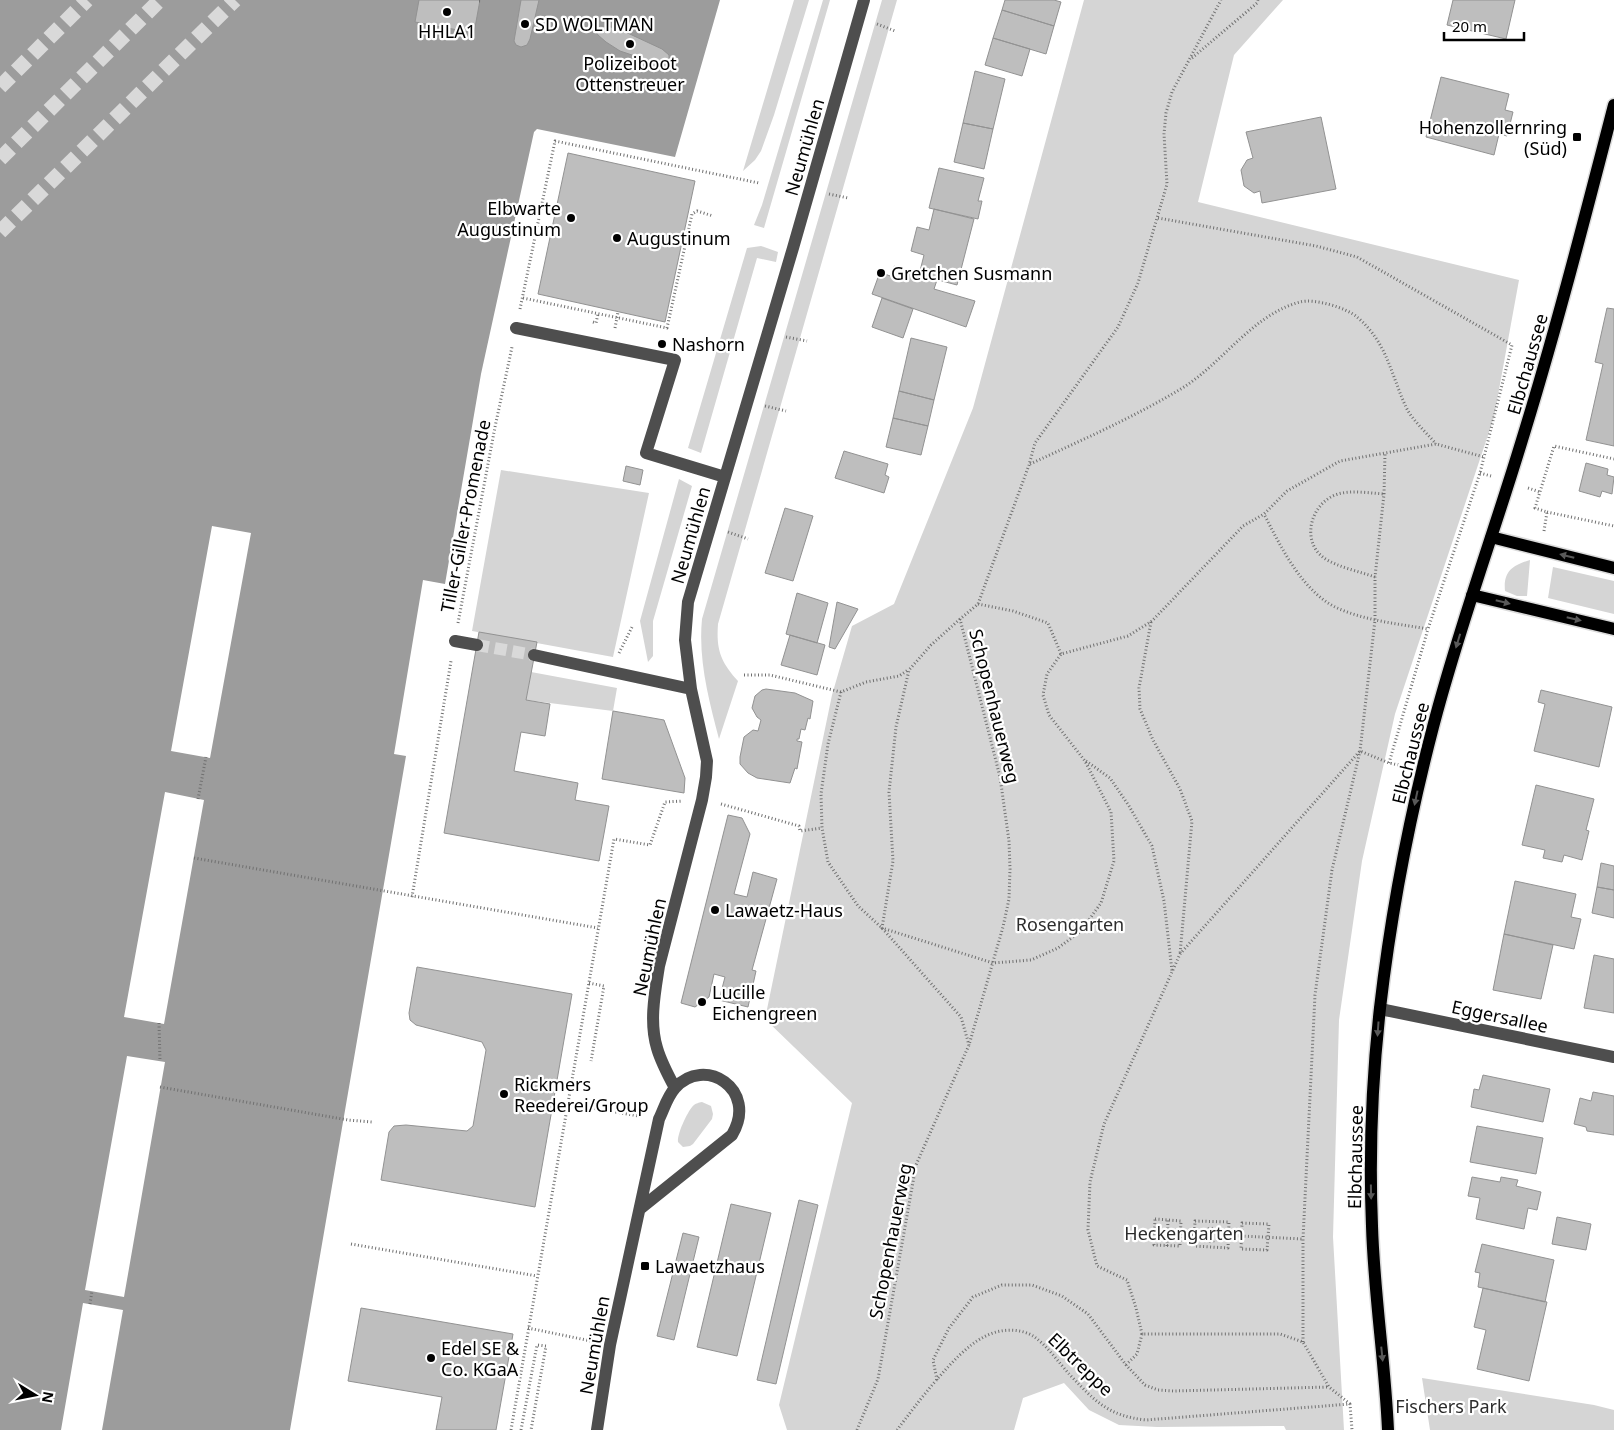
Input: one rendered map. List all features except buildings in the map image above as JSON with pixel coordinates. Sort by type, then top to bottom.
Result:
[{"type":"main road","name":"Elbchaussee","points":[[1388,1430],[1374,1263],[1371,1181],[1373,1099],[1380,1009],[1398,881],[1422,771],[1448,672],[1544,369],[1614,105]]},
{"type":"main road","points":[[1491,537],[1614,568]]},
{"type":"main road","points":[[1472,595],[1614,628]]},
{"type":"street","name":"Neumühlen","points":[[598,1430],[610,1345],[660,1119],[667,1100],[675,1088],[656,1047],[653,1022],[659,966],[702,800],[706,777],[707,761],[691,689],[685,640],[688,602],[864,0]]},
{"type":"street","points":[[516,328],[675,360],[646,453],[725,477]]},
{"type":"street","points":[[455,641],[477,645]]},
{"type":"street","points":[[534,655],[691,689]]},
{"type":"street","name":"Eggersallee","points":[[1380,1009],[1614,1057]]},
{"type":"street","points":[[641,1208],[732,1135],[738,1125],[739,1103],[734,1091],[725,1082],[706,1075],[693,1076],[675,1088]]},
{"type":"path","name":"Schopenhauerweg","points":[[857,1430],[878,1379],[916,1165],[969,1045],[1009,899],[1008,831],[1000,777],[960,619],[978,604],[1030,464],[1034,444],[1118,327],[1138,283],[1167,184],[1164,134],[1166,113],[1172,92],[1220,0]]},
{"type":"path","points":[[1189,60],[1257,4],[1258,0]]},
{"type":"path","points":[[878,25],[895,30]]},
{"type":"path","name":"Tiller-Giller-Promenade","points":[[412,896],[455,641],[495,427],[555,141],[759,183]]},
{"type":"path","points":[[830,195],[848,198]]},
{"type":"path","points":[[523,298],[667,328],[692,214],[697,212],[713,216]]},
{"type":"path","points":[[1158,218],[1316,246],[1357,258],[1512,344],[1484,457],[1428,629],[1389,763]]},
{"type":"path","points":[[1030,464],[1180,389],[1223,356],[1258,324],[1279,310],[1302,301],[1326,303],[1356,316],[1377,337],[1408,411],[1436,444]]},
{"type":"path","points":[[617,318],[618,312]]},
{"type":"path","points":[[788,338],[806,341]]},
{"type":"path","points":[[768,407],[786,411]]},
{"type":"path","points":[[882,928],[993,963],[1032,960],[1058,948],[1081,931],[1100,903],[1114,861],[1111,812],[1085,761],[1049,716],[1043,695],[1047,674],[1061,654],[1128,636],[1152,621],[1244,526],[1264,514],[1287,491],[1340,461],[1436,444],[1484,457]]},
{"type":"path","points":[[1614,459],[1554,446],[1535,508],[1614,526]]},
{"type":"path","points":[[1352,1430],[1350,1404],[1330,1387],[1303,1342],[1302,1239],[1315,995],[1332,870],[1360,751],[1375,620],[1375,577],[1384,494],[1385,454]]},
{"type":"path","points":[[1375,577],[1324,558],[1315,548],[1310,535],[1313,519],[1321,505],[1329,498],[1339,494],[1361,492],[1384,494]]},
{"type":"path","points":[[1541,549],[1547,512]]},
{"type":"path","points":[[1264,514],[1290,564],[1315,593],[1340,610],[1375,620],[1428,629]]},
{"type":"path","points":[[731,532],[748,539]]},
{"type":"path","points":[[978,604],[1013,611],[1048,623],[1061,654]]},
{"type":"path","points":[[744,674],[770,675],[841,692],[866,682],[899,676],[909,670],[931,645],[960,619]]},
{"type":"path","points":[[1152,621],[1139,688],[1140,709],[1153,740],[1180,789],[1192,821],[1180,954]]},
{"type":"path","points":[[610,672],[633,625]]},
{"type":"path","points":[[882,928],[893,861],[889,792],[896,726],[909,670]]},
{"type":"path","points":[[841,692],[828,744],[821,794],[822,828],[828,862],[858,906],[882,928],[961,1017],[969,1045]]},
{"type":"path","points":[[1360,751],[1389,763],[1422,771]]},
{"type":"path","points":[[1126,1365],[1138,1354],[1142,1334],[1136,1308],[1127,1280],[1097,1266],[1088,1230],[1090,1182],[1104,1124],[1180,954],[1360,751]]},
{"type":"path","points":[[198,798],[206,757]]},
{"type":"path","points":[[1085,761],[1110,778],[1152,846],[1164,901],[1172,972]]},
{"type":"path","points":[[511,1430],[614,839],[650,845],[663,807]]},
{"type":"path","points":[[776,819],[799,826],[800,831],[822,828]]},
{"type":"path","points":[[194,858],[598,928]]},
{"type":"path","points":[[588,983],[604,986],[590,1061]]},
{"type":"path","points":[[159,1024],[160,1061]]},
{"type":"path","points":[[160,1087],[348,1120],[372,1122]]},
{"type":"path","points":[[574,1105],[635,1115]]},
{"type":"path","points":[[1155,1219],[1181,1221],[1180,1246],[1154,1245],[1155,1232],[1155,1219]]},
{"type":"path","points":[[1167,1246],[1168,1220]]},
{"type":"path","points":[[1195,1221],[1212,1222],[1229,1222],[1228,1248],[1194,1246],[1195,1221]]},
{"type":"path","points":[[1212,1222],[1212,1228]]},
{"type":"path","points":[[1242,1223],[1269,1224],[1267,1250],[1241,1249],[1242,1236],[1242,1223]]},
{"type":"path","points":[[1202,1235],[1204,1230],[1212,1228],[1219,1231],[1220,1235]]},
{"type":"path","points":[[1150,1232],[1202,1235],[1203,1238],[1211,1242],[1218,1239],[1220,1235]]},
{"type":"path","points":[[1220,1235],[1302,1239]]},
{"type":"path","points":[[1210,1248],[1211,1242]]},
{"type":"path","points":[[351,1244],[538,1276]]},
{"type":"path","points":[[937,1381],[933,1360],[949,1328],[973,1297],[1002,1285],[1032,1285],[1062,1296],[1088,1314],[1126,1365],[1144,1385],[1158,1390],[1330,1387]]},
{"type":"path","points":[[90,1304],[92,1291]]},
{"type":"path","points":[[528,1328],[610,1345]]},
{"type":"path","name":"Elbtreppe","points":[[897,1430],[964,1350],[983,1337],[1004,1330],[1019,1331],[1033,1336],[1094,1401],[1130,1418],[1146,1420],[1350,1404]]},
{"type":"path","points":[[1142,1334],[1280,1334],[1303,1342]]},
{"type":"path","points":[[522,1430],[536,1345],[546,1346],[531,1430]]},
{"type":"green space","points":[[794,0],[809,0],[761,151],[755,160],[743,171]]},
{"type":"green space","points":[[823,0],[830,0],[764,228],[754,225],[762,205]]},
{"type":"green space","points":[[882,0],[897,0],[718,624],[718,641],[721,655],[727,668],[738,681],[719,739],[703,665],[702,619]]},
{"type":"green space","name":"Rosengarten","points":[[1084,0],[1283,0],[1234,55],[1198,202],[1519,280],[1494,417],[1395,714],[1362,861],[1339,1020],[1333,1237],[1344,1430],[1286,1430],[1284,1426],[1157,1427],[1119,1425],[1089,1410],[1064,1383],[1023,1398],[1014,1430],[787,1430],[779,1405],[852,1103],[765,1019],[832,695],[852,626],[894,604],[973,408]]},
{"type":"green space","points":[[761,246],[778,252],[776,262],[757,258],[701,453],[688,448],[747,248]]},
{"type":"green space","points":[[501,470],[649,493],[613,657],[472,631]]},
{"type":"green space","points":[[679,479],[692,486],[653,621],[653,656],[648,662],[640,621]]},
{"type":"green space","points":[[1530,560],[1527,596],[1517,596],[1505,591],[1506,578],[1510,570]]},
{"type":"green space","points":[[1553,567],[1614,581],[1614,614],[1548,598]]},
{"type":"green space","points":[[531,672],[617,688],[613,711],[526,700]]},
{"type":"green space","points":[[702,1102],[711,1106],[712,1119],[693,1144],[683,1147],[678,1142],[678,1138],[683,1122],[694,1105]]},
{"type":"green space","name":"Fischers Park","points":[[1422,1378],[1594,1405],[1614,1410],[1614,1430],[1430,1430]]},
{"type":"shaded area","points":[[0,0],[720,0],[675,157],[537,129],[534,132],[481,374],[445,584],[423,580],[394,754],[406,756],[290,1430],[0,1430]]},
{"type":"pier","points":[[212,526],[251,533],[210,758],[171,751]]},
{"type":"pier","points":[[165,792],[204,800],[164,1024],[124,1017]]},
{"type":"pier","points":[[127,1056],[165,1062],[124,1297],[85,1290]]},
{"type":"pier","points":[[83,1303],[123,1310],[102,1430],[61,1430]]},
{"type":"tunnel","points":[[0,87],[87,0]]},
{"type":"tunnel","points":[[0,159],[160,0]]},
{"type":"tunnel","points":[[0,232],[235,0]]},
{"type":"tunnel","points":[[477,645],[534,655]]},
{"type":"place","name":"HHLA1","points":[[447,12]]},
{"type":"place","name":"SD WOLTMAN","points":[[525,24]]},
{"type":"place","name":"Polizeiboot Ottenstreuer","points":[[630,44]]},
{"type":"place","name":"Hohenzollernring (Süd)","points":[[1577,137]]},
{"type":"place","name":"Elbwarte Augustinum","points":[[571,218]]},
{"type":"place","name":"Augustinum","points":[[617,238]]},
{"type":"place","name":"Gretchen Susmann","points":[[881,273]]},
{"type":"place","name":"Nashorn","points":[[662,344]]},
{"type":"place","name":"Lawaetz-Haus","points":[[715,910]]},
{"type":"place","name":"Lucille Eichengreen","points":[[702,1002]]},
{"type":"place","name":"Rickmers Reederei/Group","points":[[504,1094]]},
{"type":"place","name":"Lawaetzhaus","points":[[645,1266]]},
{"type":"place","name":"Edel SE & Co. KGaA","points":[[431,1358]]},
{"type":"park label","name":"Heckengarten","points":[[1184,1233]]}]
